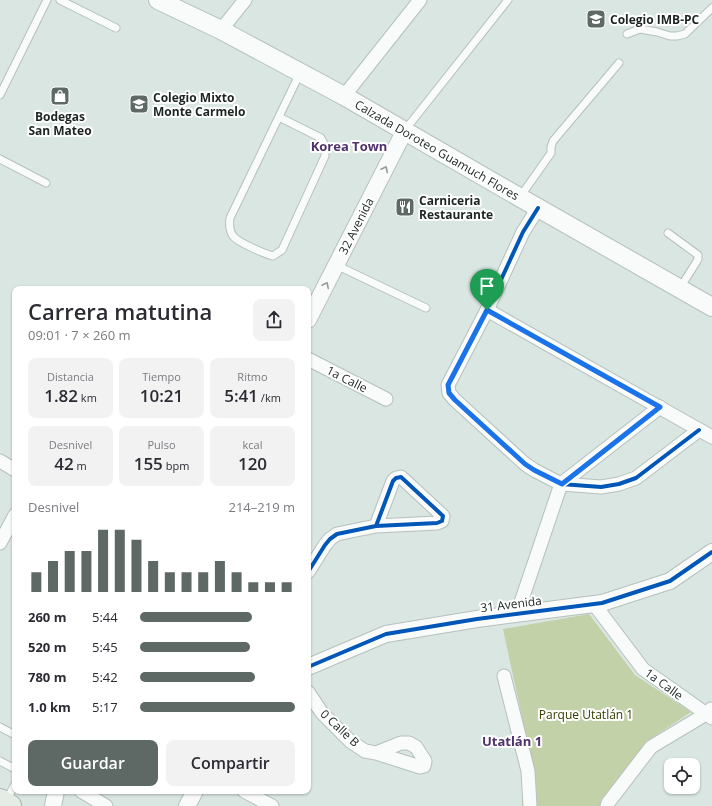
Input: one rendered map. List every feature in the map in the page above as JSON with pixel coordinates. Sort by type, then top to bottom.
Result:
[{"type":"main road","name":"Calzada Doroteo Guamuch Flores","points":[[158,0],[220,30],[344,96],[404,132],[712,307]]},
{"type":"street","points":[[220,30],[245,0]]},
{"type":"street","points":[[344,96],[420,0]]},
{"type":"street","name":"32 Avenida","points":[[311,314],[404,132]]},
{"type":"street","points":[[538,208],[523,232],[487,310],[448,385],[449,393],[525,464],[562,484],[601,487],[619,484],[636,478],[699,430]]},
{"type":"street","points":[[487,310],[712,437]]},
{"type":"street","name":"1a Calle","points":[[311,361],[386,399]]},
{"type":"street","points":[[517,614],[562,484],[660,407]]},
{"type":"street","points":[[0,461],[12,468]]},
{"type":"street","points":[[311,567],[325,545],[337,534],[376,526],[437,523],[442,521],[443,516],[400,477],[393,481],[376,526]]},
{"type":"street","points":[[0,543],[12,521]]},
{"type":"street","name":"31 Avenida","points":[[311,662],[386,634],[477,619],[602,603],[670,581],[712,552]]},
{"type":"street","name":"1a Calle","points":[[594,604],[643,669],[710,713]]},
{"type":"street","points":[[504,676],[528,771],[530,806]]},
{"type":"street","name":"0 Calle B","points":[[311,696],[322,713],[343,735],[365,751],[420,767],[424,766],[425,761],[416,747],[409,743],[402,743],[376,753]]},
{"type":"street","points":[[607,806],[651,747],[710,713]]},
{"type":"street","points":[[53,806],[55,794]]},
{"type":"street","points":[[86,794],[106,806]]},
{"type":"street","points":[[187,806],[193,794]]},
{"type":"street","points":[[250,794],[272,806]]},
{"type":"lane","points":[[0,95],[47,0]]},
{"type":"lane","points":[[60,0],[116,28]]},
{"type":"lane","points":[[404,132],[508,0]]},
{"type":"lane","points":[[627,34],[640,29],[670,36],[685,34],[712,8]]},
{"type":"lane","points":[[519,197],[551,153],[553,141],[619,63]]},
{"type":"lane","points":[[279,117],[321,138],[325,146],[325,156],[282,250],[273,256],[262,253],[233,238],[229,227],[230,218],[300,72]]},
{"type":"lane","points":[[0,159],[46,183]]},
{"type":"lane","points":[[668,233],[698,255],[697,261],[680,288]]},
{"type":"lane","points":[[336,265],[426,308]]},
{"type":"lane","points":[[0,727],[12,733]]},
{"type":"lane","points":[[0,761],[12,767]]},
{"type":"lane","points":[[5,803],[12,790]]},
{"type":"green space","name":"Parque Utatlán 1","points":[[589,614],[635,675],[691,712],[647,741],[601,800],[600,806],[522,806],[527,740],[503,629]]},
{"type":"cycle path","points":[[538,208],[523,232],[487,310],[448,385],[449,393],[525,464],[561,484],[601,487],[619,484],[636,478],[699,430]]},
{"type":"cycle path","points":[[401,477],[443,516],[442,521],[437,523],[376,526],[393,481],[396,478],[401,477]]},
{"type":"cycle path","points":[[311,567],[325,545],[337,534],[376,526]]},
{"type":"cycle path","points":[[311,666],[386,634],[477,619],[602,603],[670,581],[712,552]]},
{"type":"place","name":"Colegio IMB-PC","points":[[596,19]]},
{"type":"place","name":"Bodegas San Mateo","points":[[60,96]]},
{"type":"place","name":"Colegio Mixto Monte Carmelo","points":[[139,104]]},
{"type":"place","name":"Carniceria Restaurante","points":[[405,207]]},
{"type":"district","name":"Korea Town","points":[[349,146]]},
{"type":"district","name":"Utatlán 1","points":[[512,741]]},
{"type":"route","points":[[487,310],[660,407],[562,484],[534,470],[525,464],[449,393],[448,385],[487,310]]}]
